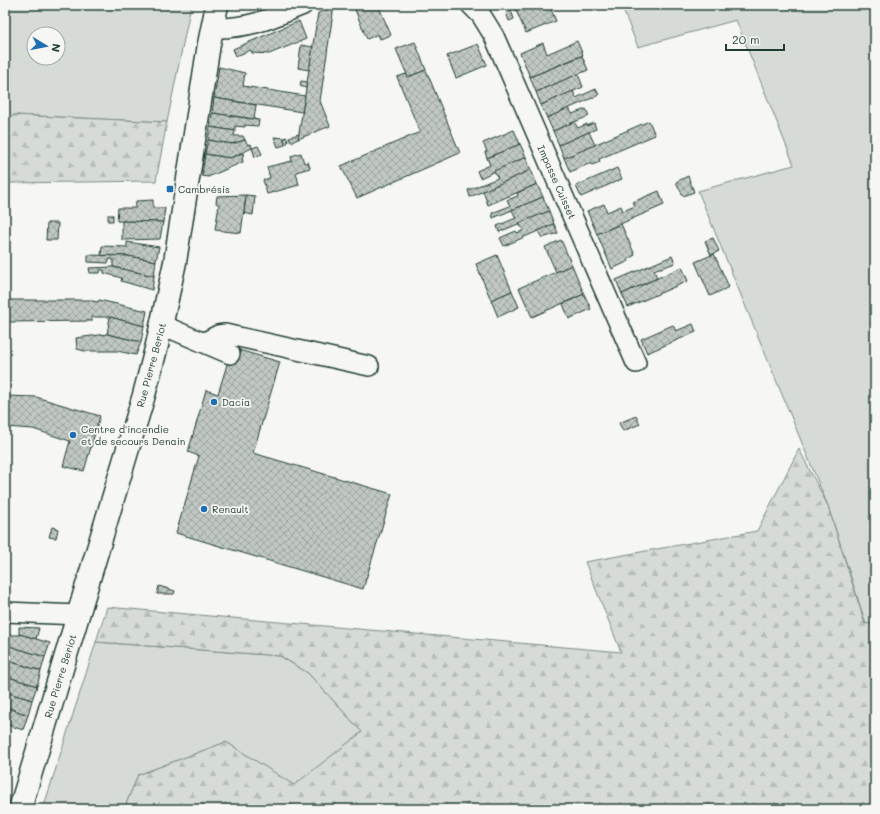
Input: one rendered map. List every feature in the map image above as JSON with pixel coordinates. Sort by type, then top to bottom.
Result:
[{"type":"main road","name":"Rue Pierre Beriot","points":[[20,809],[144,395],[162,325],[175,262],[212,28],[217,5]]},
{"type":"street","points":[[212,28],[236,28],[261,22],[303,5]]},
{"type":"street","name":"Impasse Cuisset","points":[[472,5],[481,15],[494,36],[636,363]]},
{"type":"street","points":[[162,325],[205,342],[230,354]]},
{"type":"street","points":[[205,342],[218,335],[225,334],[369,366]]},
{"type":"street","points":[[5,612],[78,615]]},
{"type":"green space","points":[[5,5],[191,5],[167,122],[14,115],[5,121]]},
{"type":"green space","points":[[621,5],[875,5],[875,623],[866,624],[828,506],[698,191],[794,165],[736,20],[638,47]]},
{"type":"green space","points":[[14,115],[167,122],[156,181],[5,183],[5,121]]},
{"type":"green space","points":[[799,449],[828,506],[865,624],[875,623],[875,809],[124,809],[138,775],[226,742],[294,785],[362,732],[308,673],[280,656],[96,642],[107,607],[621,652],[585,562],[757,531]]},
{"type":"green space","points":[[96,642],[280,656],[308,673],[362,732],[294,786],[226,742],[138,775],[124,809],[43,809]]},
{"type":"building","points":[[353,5],[378,5],[391,35],[380,39],[378,34],[367,39]]},
{"type":"building","points":[[549,5],[556,21],[526,33],[514,6]]},
{"type":"building","points":[[334,6],[320,101],[330,126],[298,139],[318,13]]},
{"type":"building","points":[[511,10],[514,19],[509,21],[506,12]]},
{"type":"building","points":[[299,21],[306,39],[269,54],[252,53],[251,50],[236,56],[233,49]]},
{"type":"building","points":[[577,41],[583,55],[530,77],[520,53],[543,43],[547,54]]},
{"type":"building","points":[[415,42],[426,70],[408,77],[396,49]]},
{"type":"building","points":[[478,44],[487,65],[456,78],[447,56]]},
{"type":"building","points":[[301,45],[313,47],[309,70],[298,68]]},
{"type":"building","points":[[582,56],[588,70],[536,92],[530,77]]},
{"type":"building","points":[[219,67],[245,73],[243,86],[305,96],[302,112],[214,98]]},
{"type":"building","points":[[426,70],[460,153],[357,198],[341,166],[420,132],[397,77],[406,74],[408,77]]},
{"type":"building","points":[[578,74],[583,87],[541,105],[536,92]]},
{"type":"building","points":[[301,81],[307,82],[306,88],[300,86]]},
{"type":"building","points":[[596,89],[599,95],[547,118],[541,105],[573,91],[576,98]]},
{"type":"building","points":[[214,98],[256,105],[254,119],[212,113]]},
{"type":"building","points":[[569,108],[572,114],[586,109],[589,116],[553,131],[547,118]]},
{"type":"building","points":[[212,113],[259,120],[258,126],[235,126],[235,131],[210,127]]},
{"type":"building","points":[[649,121],[655,135],[599,159],[600,162],[592,165],[591,163],[570,172],[564,158]]},
{"type":"building","points":[[574,122],[578,128],[594,123],[596,129],[559,145],[553,131]]},
{"type":"building","points":[[210,127],[235,131],[234,136],[243,136],[245,140],[232,144],[208,140]]},
{"type":"building","points":[[514,130],[520,144],[487,158],[485,152],[487,151],[483,143]]},
{"type":"building","points":[[589,132],[595,145],[564,158],[559,145]]},
{"type":"building","points":[[299,134],[298,139],[291,142],[289,137]]},
{"type":"building","points":[[274,137],[284,138],[285,145],[278,147]]},
{"type":"building","points":[[287,137],[288,142],[285,145],[284,138]]},
{"type":"building","points":[[208,140],[232,144],[245,140],[248,145],[251,144],[252,148],[230,158],[205,154]]},
{"type":"building","points":[[520,144],[526,157],[480,178],[477,171],[490,165],[487,158]]},
{"type":"building","points":[[258,146],[262,154],[255,157],[252,148]]},
{"type":"building","points":[[243,153],[243,162],[208,177],[202,176],[205,154],[230,158]]},
{"type":"building","points":[[301,153],[304,163],[308,162],[310,168],[296,172],[299,185],[267,194],[263,180],[270,178],[267,167],[292,161],[291,156]]},
{"type":"building","points":[[526,157],[531,170],[470,197],[468,190],[498,178],[494,171]]},
{"type":"building","points":[[617,168],[622,179],[581,197],[576,186]]},
{"type":"building","points":[[531,170],[537,184],[488,205],[483,191]]},
{"type":"building","points":[[688,176],[694,192],[683,196],[676,182]]},
{"type":"building","points":[[537,184],[543,197],[493,218],[492,213],[510,206],[507,200],[518,196],[517,193]]},
{"type":"building","points":[[659,191],[664,205],[597,234],[587,211],[604,204],[607,212],[621,206],[623,211],[635,206],[633,202]]},
{"type":"building","points":[[246,195],[255,196],[253,215],[244,213]]},
{"type":"building","points":[[246,195],[241,233],[215,230],[219,205],[216,203],[217,196]]},
{"type":"building","points":[[543,197],[549,211],[499,232],[497,226],[516,218],[512,210]]},
{"type":"building","points":[[153,200],[153,208],[165,208],[163,222],[117,221],[118,208],[135,208],[136,201]]},
{"type":"building","points":[[549,211],[554,224],[504,246],[500,238],[516,231],[517,233],[523,231],[519,223]]},
{"type":"building","points":[[108,215],[113,215],[113,221],[108,221]]},
{"type":"building","points":[[122,221],[163,222],[160,239],[122,240]]},
{"type":"building","points":[[47,223],[58,223],[57,240],[46,240]]},
{"type":"building","points":[[554,224],[558,233],[542,238],[538,231]]},
{"type":"building","points":[[621,224],[635,255],[628,259],[629,261],[612,269],[597,234]]},
{"type":"building","points":[[713,238],[719,251],[711,255],[705,241]]},
{"type":"building","points":[[561,240],[572,265],[556,272],[545,247]]},
{"type":"building","points":[[127,242],[159,247],[156,261],[128,256],[101,256],[102,246],[127,247]]},
{"type":"building","points":[[714,254],[729,287],[710,296],[695,262]]},
{"type":"building","points":[[88,255],[128,256],[156,261],[154,276],[113,267],[113,259],[110,259],[108,263],[88,262]]},
{"type":"building","points":[[497,255],[512,291],[491,300],[476,264]]},
{"type":"building","points":[[672,256],[675,263],[654,270],[657,278],[622,294],[616,280]]},
{"type":"building","points":[[572,265],[584,294],[532,317],[519,288]]},
{"type":"building","points":[[113,267],[154,276],[152,290],[121,281],[122,278],[104,273],[104,270],[100,270],[100,273],[90,273],[89,268]]},
{"type":"building","points":[[682,267],[688,281],[628,307],[622,294]]},
{"type":"building","points":[[512,291],[519,307],[498,317],[491,300]]},
{"type":"building","points":[[584,294],[591,309],[569,319],[563,304]]},
{"type":"building","points":[[5,300],[92,300],[98,302],[99,300],[147,311],[144,326],[110,317],[92,317],[92,321],[5,322]]},
{"type":"building","points":[[110,317],[144,326],[141,342],[107,334]]},
{"type":"building","points":[[693,324],[696,332],[647,353],[641,339],[673,325],[676,331]]},
{"type":"building","points":[[107,334],[141,342],[136,355],[117,351],[85,351],[77,349],[76,338]]},
{"type":"building","points":[[232,348],[280,362],[253,453],[392,494],[363,589],[176,533],[199,456],[188,452],[206,390],[218,394]]},
{"type":"building","name":"Centre d'incendie et de secours Denain","points":[[5,396],[36,397],[100,416],[84,471],[63,466],[70,441],[33,429],[5,427]]},
{"type":"building","points":[[636,416],[640,424],[623,431],[619,423]]},
{"type":"building","points":[[52,527],[58,529],[56,538],[49,537]]},
{"type":"building","points":[[159,586],[175,591],[174,594],[157,594]]},
{"type":"building","points":[[19,627],[39,628],[36,639],[19,634]]},
{"type":"building","points":[[19,634],[50,643],[45,657],[5,645],[5,635]]},
{"type":"building","points":[[6,645],[45,657],[41,671],[5,660]]},
{"type":"building","points":[[5,660],[41,671],[37,686],[5,676]]},
{"type":"building","points":[[5,676],[37,686],[32,700],[5,692]]},
{"type":"building","points":[[5,692],[32,700],[28,715],[5,707]]},
{"type":"building","points":[[5,707],[28,715],[23,730],[8,725],[5,735]]},
{"type":"place","name":"Cambrésis","points":[[170,189]]},
{"type":"place","name":"Dacia","points":[[214,402]]},
{"type":"place","name":"Centre d'incendie et de secours Denain","points":[[73,435]]},
{"type":"place","name":"Renault","points":[[204,509]]}]
